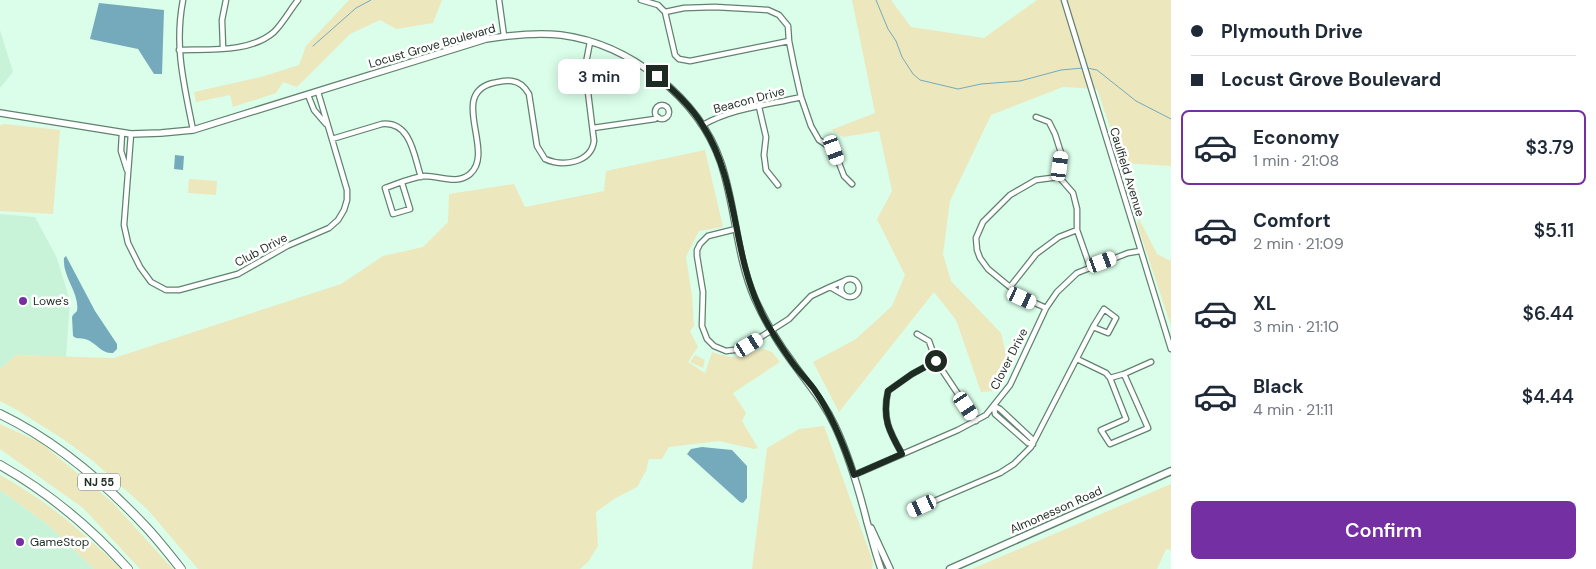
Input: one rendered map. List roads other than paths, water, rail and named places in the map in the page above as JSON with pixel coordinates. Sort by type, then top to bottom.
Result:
[{"type":"highway","name":"NJ 55","points":[[0,414],[68,456],[103,485],[148,529],[181,569]]},
{"type":"highway","points":[[0,465],[54,500],[83,524],[128,569]]},
{"type":"main road","name":"Almonesson Road","points":[[950,569],[1171,471]]},
{"type":"street","points":[[183,0],[179,27],[179,50],[193,130]]},
{"type":"street","points":[[223,48],[222,24],[226,0]]},
{"type":"street","points":[[179,50],[249,45],[267,37],[278,27],[298,0]]},
{"type":"street","points":[[499,0],[504,36]]},
{"type":"street","points":[[641,0],[658,5],[665,12],[679,59],[690,61],[789,41]]},
{"type":"street","name":"Caulfield Avenue","points":[[1064,0],[1171,349]]},
{"type":"street","points":[[665,12],[684,8],[768,10],[779,15],[788,26],[789,41],[801,97],[811,126],[820,140],[834,150],[844,176],[852,184]]},
{"type":"street","name":"Locust Grove Boulevard","points":[[0,113],[131,134],[161,134],[193,130],[486,39],[532,34],[563,35],[590,42],[616,52],[640,64],[657,76],[703,125],[726,178],[746,276],[771,331],[792,362],[814,389],[830,416],[854,475],[868,522]]},
{"type":"street","points":[[402,183],[410,209],[393,214],[385,188],[420,176],[460,179],[474,170],[478,163],[479,154],[473,101],[481,89],[491,84],[512,81],[525,87],[531,100],[537,146],[542,155],[549,160],[559,163],[576,161],[586,156],[593,146],[594,137],[585,68],[590,42]]},
{"type":"street","name":"Club Drive","points":[[131,134],[124,225],[128,243],[150,282],[166,290],[179,290],[238,274],[287,246],[329,228],[336,223],[344,210],[348,196],[346,182],[318,92]]},
{"type":"street","points":[[308,95],[314,110],[327,125]]},
{"type":"street","name":"Beacon Drive","points":[[703,125],[716,117],[801,97]]},
{"type":"street","points":[[759,107],[766,138],[764,155],[766,170],[778,185]]},
{"type":"street","points":[[593,128],[658,117]]},
{"type":"street","points":[[1036,117],[1049,122],[1055,134],[1062,156],[1059,177],[1072,193],[1076,209],[1077,230],[1090,267]]},
{"type":"street","points":[[332,139],[382,124],[389,123],[398,126],[408,138],[420,176]]},
{"type":"street","points":[[122,132],[121,151],[127,174]]},
{"type":"street","points":[[1046,308],[1022,298],[988,269],[980,258],[976,238],[983,222],[1010,195],[1036,180],[1059,177]]},
{"type":"street","points":[[736,229],[708,236],[700,244],[698,250],[697,256],[703,292],[702,322],[705,335],[714,346],[729,351],[742,349],[789,319],[811,296],[830,287],[850,279],[856,281],[860,289],[852,297],[830,287]]},
{"type":"street","points":[[1010,287],[1036,254],[1059,237],[1077,230]]},
{"type":"street","name":"Clover Drive","points":[[854,475],[958,430],[986,415],[1010,385],[1046,308],[1057,292],[1077,273],[1128,253],[1140,251]]},
{"type":"street","points":[[844,295],[841,286],[845,281]]},
{"type":"street","points":[[911,512],[1000,473],[1014,464],[1033,444],[1093,327],[1104,309],[1116,318],[1108,333],[1093,327]]},
{"type":"street","points":[[917,334],[929,341],[936,361],[976,421]]},
{"type":"street","points":[[1077,359],[1106,373],[1110,378],[1126,420],[1101,430],[1110,444],[1148,428],[1124,374]]},
{"type":"street","points":[[902,454],[892,436],[886,417],[885,406],[888,391],[912,374],[936,361]]},
{"type":"street","points":[[1110,378],[1150,362]]},
{"type":"street","points":[[994,406],[995,414],[1028,443],[1033,444]]},
{"type":"street","points":[[868,522],[871,540],[881,569]]},
{"type":"street","points":[[868,522],[890,569]]},
{"type":"water","points":[[99,3],[164,10],[162,74],[154,74],[138,49],[90,39]]},
{"type":"water","points":[[175,155],[184,156],[183,170],[174,169]]},
{"type":"water","points":[[66,256],[95,311],[117,344],[117,349],[113,353],[103,350],[88,340],[73,336],[72,317],[77,311],[77,304],[64,265],[64,258]]},
{"type":"water","points":[[702,447],[732,450],[747,466],[747,498],[743,503],[687,454],[691,449]]},
{"type":"waterway","points":[[313,46],[356,8],[371,0]]},
{"type":"waterway","points":[[876,0],[902,57],[913,74],[920,80],[958,89],[981,84],[1020,81],[1061,70],[1083,68]]},
{"type":"waterway","points":[[1087,68],[1097,70],[1136,101],[1171,119]]},
{"type":"place","name":"Lowe's","points":[[23,301]]},
{"type":"place","name":"GameStop","points":[[20,542]]}]
